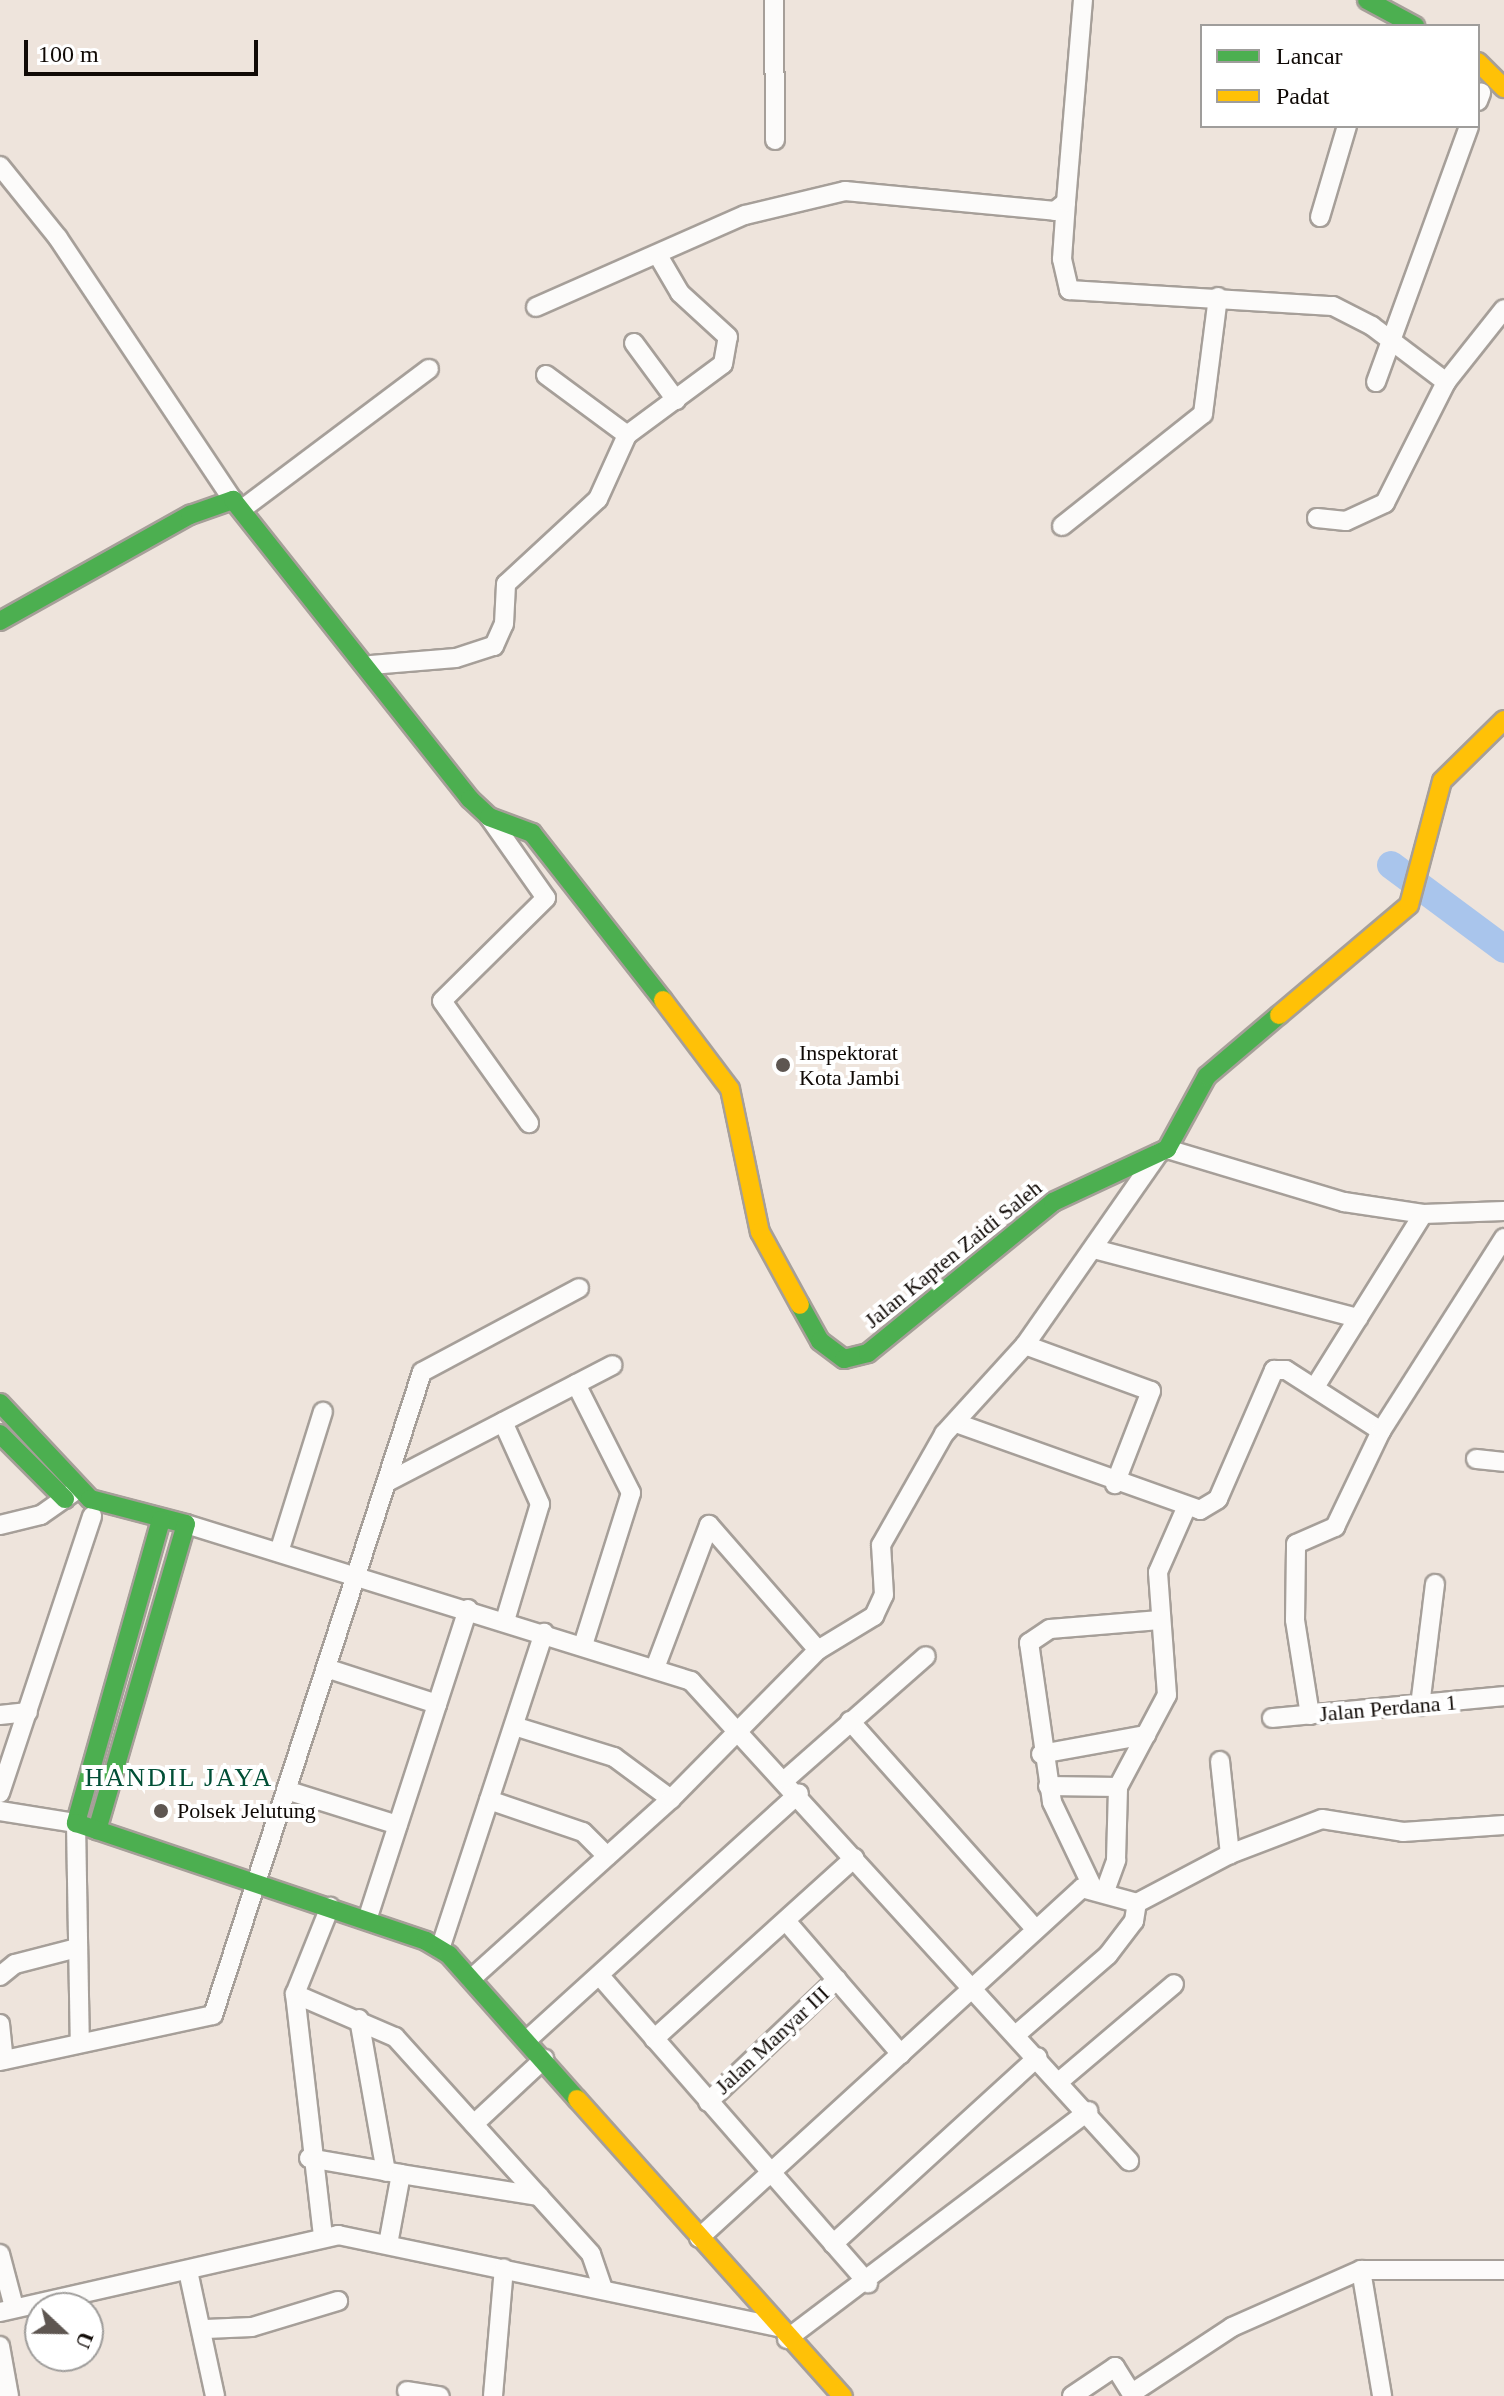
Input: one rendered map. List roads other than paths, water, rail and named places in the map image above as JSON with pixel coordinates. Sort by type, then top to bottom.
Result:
[{"type":"main road","points":[[1367,0],[1386,18],[1408,24]]},
{"type":"main road","points":[[1408,0],[1433,19]]},
{"type":"main road","points":[[1480,64],[1504,88]]},
{"type":"main road","points":[[1480,96],[1504,113]]},
{"type":"main road","points":[[0,621],[190,515],[239,504],[371,665],[489,817]]},
{"type":"main road","points":[[1163,1151],[1207,1076],[1409,905],[1419,882],[1442,781],[1472,744],[1504,720]]},
{"type":"main road","name":"Jalan Kapten Zaidi Saleh","points":[[489,817],[532,833],[566,870],[738,1117],[760,1232],[820,1341],[844,1359],[868,1353],[1053,1202],[1163,1151]]},
{"type":"main road","points":[[0,1403],[47,1455],[69,1492],[100,1504],[161,1520],[185,1532]]},
{"type":"main road","points":[[0,1434],[29,1464],[69,1492],[92,1516],[157,1539],[185,1532]]},
{"type":"main road","points":[[161,1520],[76,1823],[330,1907],[440,1949],[527,2040],[782,2333],[843,2396]]},
{"type":"main road","points":[[97,1830],[145,1682],[185,1532]]},
{"type":"main road","points":[[120,1675],[145,1682]]},
{"type":"street","points":[[774,0],[775,140]]},
{"type":"street","points":[[1083,0],[1062,259],[1069,290],[1159,300],[1218,297],[1333,306],[1393,342],[1446,382]]},
{"type":"street","points":[[1320,217],[1346,128]]},
{"type":"street","points":[[1376,382],[1468,128]]},
{"type":"street","points":[[0,166],[58,238],[239,504],[429,369]]},
{"type":"street","points":[[536,307],[659,257],[745,215],[845,191],[1055,211],[1066,202]]},
{"type":"street","points":[[371,665],[456,658],[494,646],[504,624],[506,584],[598,499],[627,435],[723,364],[729,348],[659,257]]},
{"type":"street","points":[[1062,526],[1203,414],[1218,297]]},
{"type":"street","points":[[1317,518],[1346,521],[1385,503],[1446,382],[1504,309]]},
{"type":"street","points":[[634,343],[676,400]]},
{"type":"street","points":[[546,375],[627,435]]},
{"type":"street","points":[[489,817],[546,898],[442,1001],[529,1123]]},
{"type":"street","points":[[471,1979],[671,1799],[738,1726],[818,1650],[882,1604],[881,1545],[944,1434],[959,1424],[1025,1345],[1098,1250],[1163,1151],[1344,1202],[1423,1214],[1504,1211]]},
{"type":"street","points":[[1315,1387],[1423,1214]]},
{"type":"street","points":[[1310,1715],[1295,1620],[1296,1544],[1335,1527],[1381,1431],[1504,1238]]},
{"type":"street","points":[[1098,1250],[1358,1318]]},
{"type":"street","points":[[0,2024],[2,2061],[213,2015],[422,1372],[579,1288]]},
{"type":"street","points":[[1025,1345],[1151,1391],[1115,1484]]},
{"type":"street","points":[[387,1482],[613,1365]]},
{"type":"street","points":[[959,1424],[1115,1484],[1200,1510],[1218,1499],[1274,1370],[1315,1387],[1381,1431]]},
{"type":"street","points":[[576,1384],[631,1493],[583,1645]]},
{"type":"street","points":[[279,1552],[323,1412]]},
{"type":"street","points":[[503,1422],[540,1504],[505,1621]]},
{"type":"street","points":[[1476,1459],[1504,1462]]},
{"type":"street","points":[[0,1525],[69,1492]]},
{"type":"street","points":[[699,2238],[1035,1929],[1098,1888],[1116,1860],[1118,1787],[1167,1695],[1158,1572],[1187,1506]]},
{"type":"street","points":[[0,1793],[92,1516]]},
{"type":"street","points":[[655,1668],[709,1525],[818,1650]]},
{"type":"street","points":[[185,1532],[209,1531],[468,1609],[691,1681],[738,1726],[854,1858],[975,1985],[1129,2161]]},
{"type":"street","points":[[1420,1706],[1435,1584]]},
{"type":"street","points":[[367,1920],[468,1609]]},
{"type":"street","points":[[1160,1620],[1050,1629],[1032,1637],[1041,1754],[1048,1786],[1098,1888],[1137,1903],[1230,1854],[1322,1819],[1403,1832],[1504,1825]]},
{"type":"street","points":[[440,1949],[544,1633]]},
{"type":"street","points":[[786,1779],[926,1656]]},
{"type":"street","points":[[326,1668],[437,1704]]},
{"type":"street","name":"Jalan Perdana 1","points":[[1272,1718],[1504,1696]]},
{"type":"street","points":[[0,1715],[28,1712]]},
{"type":"street","points":[[850,1721],[1035,1929]]},
{"type":"street","points":[[514,1726],[614,1757],[671,1799]]},
{"type":"street","points":[[1041,1754],[1146,1735]]},
{"type":"street","points":[[1220,1761],[1230,1854]]},
{"type":"street","points":[[1048,1786],[1118,1787]]},
{"type":"street","points":[[286,1790],[398,1825]]},
{"type":"street","points":[[527,2040],[799,1793]]},
{"type":"street","points":[[489,1800],[583,1832],[607,1856]]},
{"type":"street","points":[[0,1811],[76,1823],[81,1853],[77,1948],[80,2042]]},
{"type":"street","points":[[81,1853],[97,1830]]},
{"type":"street","points":[[654,2039],[854,1858]]},
{"type":"street","points":[[1018,2033],[1108,1955],[1134,1921],[1137,1903]]},
{"type":"street","points":[[323,2236],[309,2158],[295,1994],[330,1907]]},
{"type":"street","points":[[786,1921],[901,2054]]},
{"type":"street","points":[[0,1976],[15,1964],[77,1948]]},
{"type":"street","points":[[600,1976],[868,2283]]},
{"type":"street","name":"Jalan Manyar III","points":[[708,2102],[837,1979]]},
{"type":"street","points":[[1061,2080],[1174,1984]]},
{"type":"street","points":[[295,1994],[395,2037],[591,2254],[602,2286]]},
{"type":"street","points":[[359,2019],[394,2173],[388,2244]]},
{"type":"street","points":[[833,2244],[1038,2057]]},
{"type":"street","points":[[474,2124],[544,2059]]},
{"type":"street","points":[[0,2254],[7,2310],[188,2271],[323,2236],[388,2244],[602,2286],[782,2333],[868,2283],[1088,2111]]},
{"type":"street","points":[[309,2158],[539,2196]]},
{"type":"street","points":[[493,2396],[504,2268]]},
{"type":"street","points":[[1072,2396],[1115,2367],[1132,2395],[1232,2327],[1361,2270],[1504,2270]]},
{"type":"street","points":[[1361,2270],[1382,2396]]},
{"type":"street","points":[[188,2271],[206,2329],[215,2396]]},
{"type":"street","points":[[206,2329],[252,2327],[338,2301]]},
{"type":"street","points":[[0,2346],[9,2396]]},
{"type":"street","points":[[407,2391],[440,2396]]},
{"type":"waterway","points":[[1391,865],[1504,949]]},
{"type":"place","name":"Inspektorat Kota Jambi","points":[[783,1065]]},
{"type":"place","name":"Polsek Jelutung","points":[[161,1811]]},
{"type":"district","name":"HANDIL JAYA","points":[[179,1778]]}]
